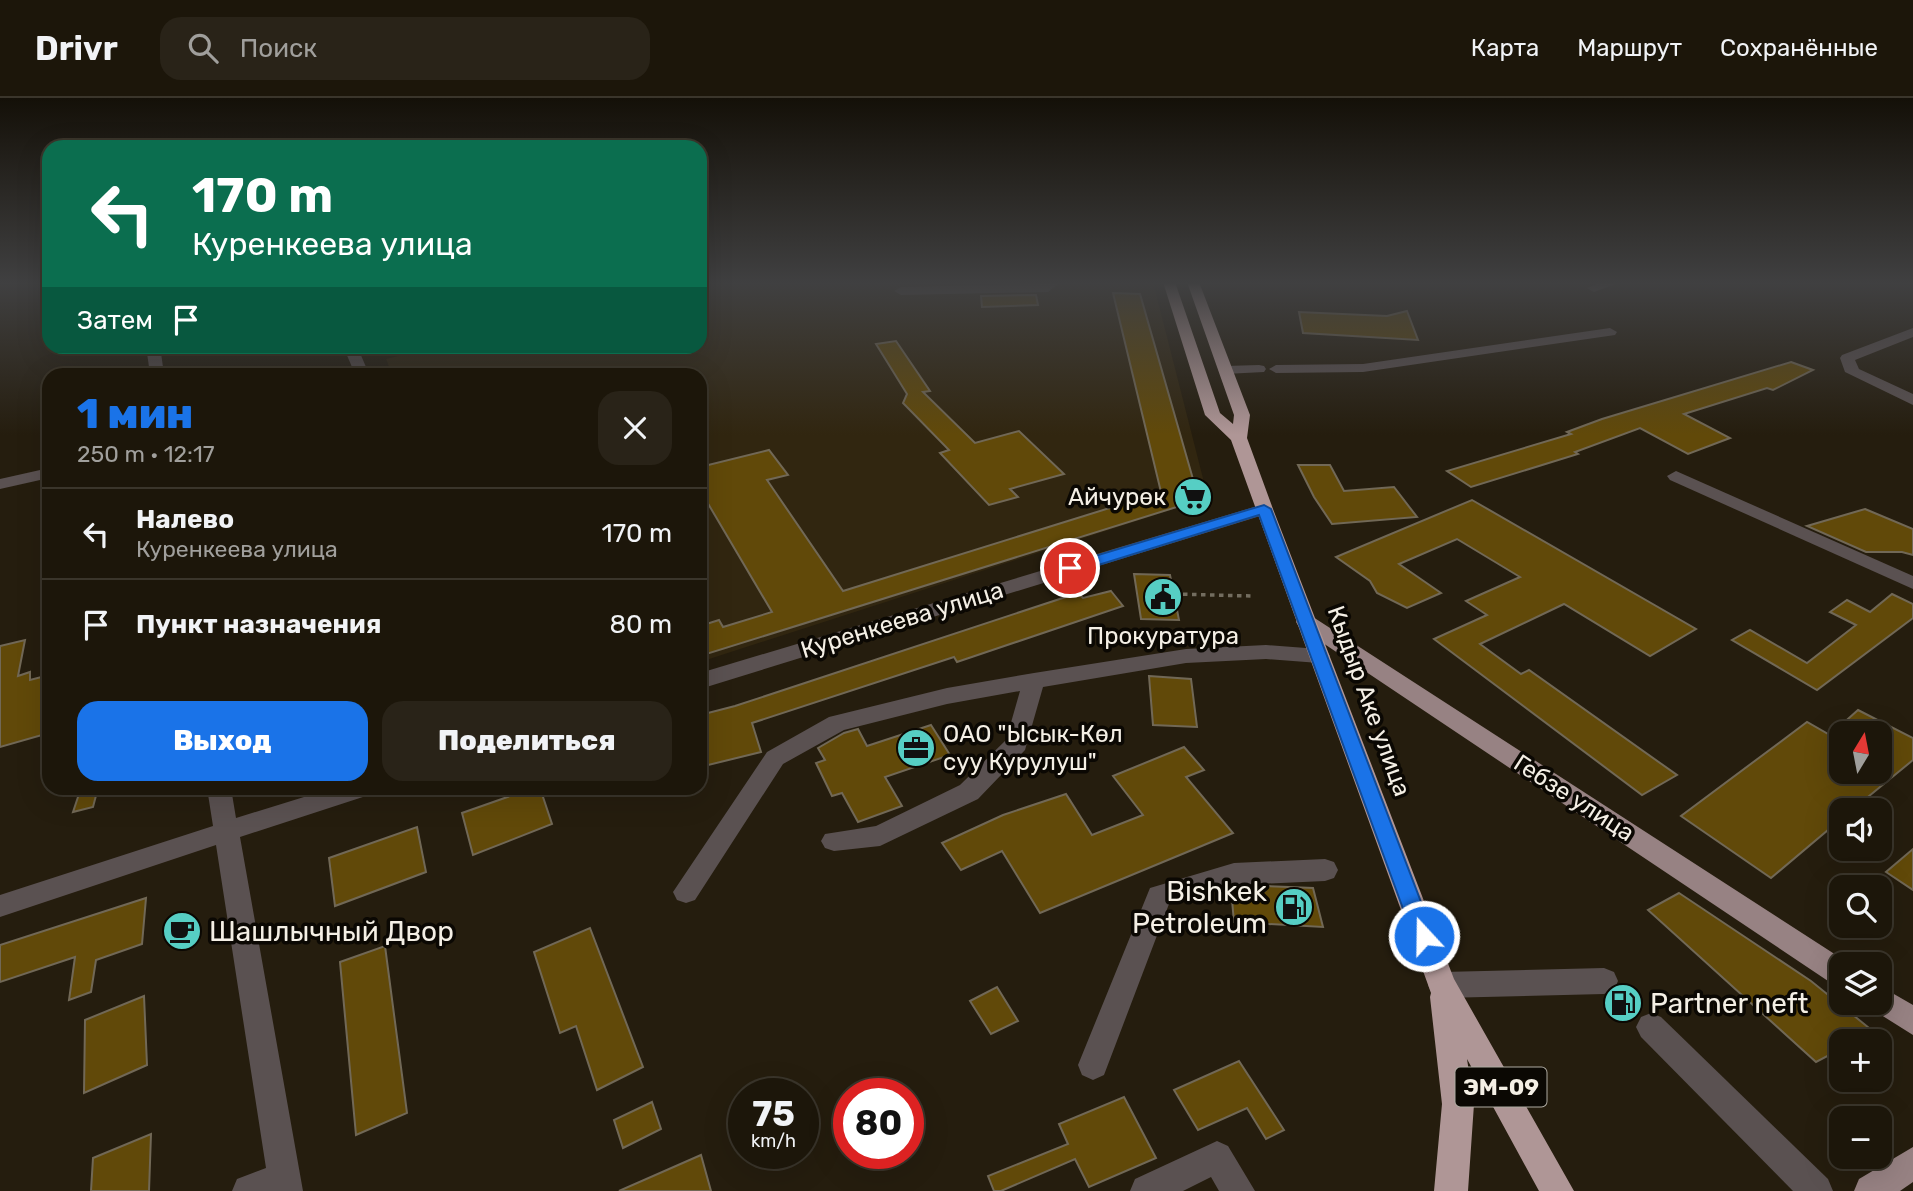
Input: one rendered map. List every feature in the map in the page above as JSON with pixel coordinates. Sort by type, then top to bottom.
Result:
[{"type":"highway","name":"Кыдыр Аке улица","points":[[1186,333],[1213,415],[1239,438]]},
{"type":"highway","name":"Кыдыр Аке улица","points":[[1212,333],[1242,415],[1239,438],[1264,509],[1442,985],[1534,1145],[1557,1191]]},
{"type":"highway","name":"Кыдыр Аке улица","points":[[1442,985],[1458,1104],[1451,1191]]},
{"type":"main road","name":"Гебзе улица","points":[[1306,622],[1829,966]]},
{"type":"main road","points":[[1892,1007],[1913,1021]]},
{"type":"main road","points":[[1871,1191],[1913,1163]]},
{"type":"street","points":[[1276,369],[1363,368],[1603,333]]},
{"type":"street","points":[[1910,333],[1847,358],[1852,372],[1913,400]]},
{"type":"street","points":[[1225,370],[1259,369]]},
{"type":"street","points":[[0,484],[42,475]]},
{"type":"street","points":[[1676,476],[1913,583]]},
{"type":"street","name":"Куренкеева улица","points":[[707,679],[1264,509]]},
{"type":"street","points":[[686,892],[775,758],[837,723],[947,696],[1186,656],[1266,652],[1319,656]]},
{"type":"street","points":[[834,841],[880,836],[969,792],[1017,744],[1034,681]]},
{"type":"street","points":[[220,795],[286,1183],[248,1191]]},
{"type":"street","points":[[0,906],[338,795]]},
{"type":"street","points":[[1093,1065],[1159,896],[1234,874],[1325,870]]},
{"type":"street","points":[[1442,985],[1604,981]]},
{"type":"street","points":[[1651,1027],[1816,1191]]},
{"type":"street","points":[[1147,1191],[1217,1157],[1238,1191]]},
{"type":"path","points":[[1174,594],[1251,596]]},
{"type":"shaded area","points":[[707,333],[1166,333],[1208,498],[707,660],[707,368],[390,368],[386,359],[406,354],[707,354]]},
{"type":"building","points":[[1123,333],[1151,333],[1199,500],[707,654],[707,624],[719,620],[723,627],[772,612],[707,502],[707,465],[769,450],[788,475],[767,480],[843,591],[1161,492]]},
{"type":"building","points":[[1303,333],[1415,333],[1418,340]]},
{"type":"building","points":[[896,341],[930,391],[923,392],[975,443],[1019,431],[1064,474],[1010,489],[1018,497],[989,505],[940,453],[949,450],[903,403],[907,394],[876,344]]},
{"type":"building","points":[[1791,362],[1813,370],[1773,390],[1767,388],[1684,414],[1730,438],[1688,454],[1640,428],[1575,452],[1578,454],[1471,487],[1447,471],[1571,434],[1567,432],[1602,419]]},
{"type":"building","points":[[1298,465],[1330,465],[1344,491],[1394,487],[1417,517],[1332,524],[1314,497]]},
{"type":"building","points":[[1472,500],[1696,629],[1650,656],[1564,604],[1480,644],[1521,674],[1529,670],[1677,775],[1642,795],[1434,639],[1487,615],[1466,601],[1520,577],[1457,539],[1399,564],[1441,593],[1407,608],[1377,593],[1370,581],[1336,557]]},
{"type":"building","points":[[1865,509],[1913,529],[1913,555],[1902,552],[1866,552],[1807,526]]},
{"type":"building","points":[[1134,574],[1170,575],[1179,620],[1141,619]]},
{"type":"building","points":[[1111,591],[1123,606],[957,662],[954,657],[752,723],[761,752],[707,765],[707,713],[1078,593],[1083,598]]},
{"type":"building","points":[[1892,594],[1913,604],[1913,618],[1817,690],[1732,640],[1750,630],[1807,663],[1856,625],[1830,612],[1847,600],[1870,612]]},
{"type":"building","points":[[25,640],[18,676],[30,672],[30,680],[42,677],[42,735],[0,747],[0,646]]},
{"type":"building","points":[[1149,676],[1191,679],[1197,727],[1153,725]]},
{"type":"building","points":[[1858,710],[1880,721],[1846,721]]},
{"type":"building","points":[[1807,722],[1829,734],[1829,784],[1884,784],[1867,798],[1829,798],[1829,829],[1771,878],[1681,816]]},
{"type":"building","points":[[931,725],[950,755],[885,777],[902,806],[858,822],[842,793],[832,796],[816,763],[825,760],[818,748],[844,733],[858,729],[867,746]]},
{"type":"building","points":[[1892,727],[1913,738],[1913,760],[1892,777]]},
{"type":"building","points":[[1184,747],[1204,770],[1186,777],[1233,833],[1040,913],[1002,851],[961,870],[942,843],[1003,815],[1066,794],[1092,835],[1143,815],[1113,776]]},
{"type":"building","points":[[79,795],[96,795],[93,807],[73,812]]},
{"type":"building","points":[[513,795],[542,795],[552,824],[473,855],[462,813]]},
{"type":"building","points":[[417,827],[426,872],[335,906],[329,858]]},
{"type":"building","points":[[1913,849],[1913,890],[1886,872]]},
{"type":"building","points":[[1264,886],[1313,888],[1323,927],[1234,922],[1231,889],[1265,891]]},
{"type":"building","points":[[1679,893],[1829,996],[1829,1015],[1853,1015],[1870,1029],[1829,1029],[1829,1055],[1816,1062],[1648,910]]},
{"type":"building","points":[[146,898],[142,944],[96,960],[91,992],[69,1000],[75,957],[0,982],[0,945]]},
{"type":"building","points":[[590,928],[643,1067],[597,1090],[576,1026],[560,1033],[534,952]]},
{"type":"building","points":[[385,946],[407,1113],[356,1135],[340,962]]},
{"type":"building","points":[[997,987],[1018,1021],[991,1034],[970,1001]]},
{"type":"building","points":[[144,996],[147,1065],[84,1093],[85,1020]]},
{"type":"building","points":[[1239,1061],[1284,1130],[1266,1139],[1247,1108],[1198,1130],[1174,1090]]},
{"type":"building","points":[[1124,1097],[1156,1158],[1089,1187],[1075,1159],[1001,1191],[994,1191],[988,1176],[1068,1144],[1059,1124]]},
{"type":"building","points":[[652,1102],[661,1129],[623,1148],[614,1120]]},
{"type":"building","points":[[151,1134],[149,1191],[91,1191],[93,1158]]},
{"type":"building","points":[[701,1155],[711,1191],[619,1191]]},
{"type":"place","name":"Айчурөк","points":[[1193,497]]},
{"type":"place","name":"Прокуратура","points":[[1163,597]]},
{"type":"place","name":"ОАО \"Ысык-Көл суу Курулуш\"","points":[[916,748]]},
{"type":"place","name":"Bishkek Petroleum","points":[[1294,907]]},
{"type":"place","name":"Шашлычный Двор","points":[[182,931]]},
{"type":"place","name":"Partner neft","points":[[1623,1003]]},
{"type":"route","points":[[1070,568],[1264,509],[1424,936]]}]
